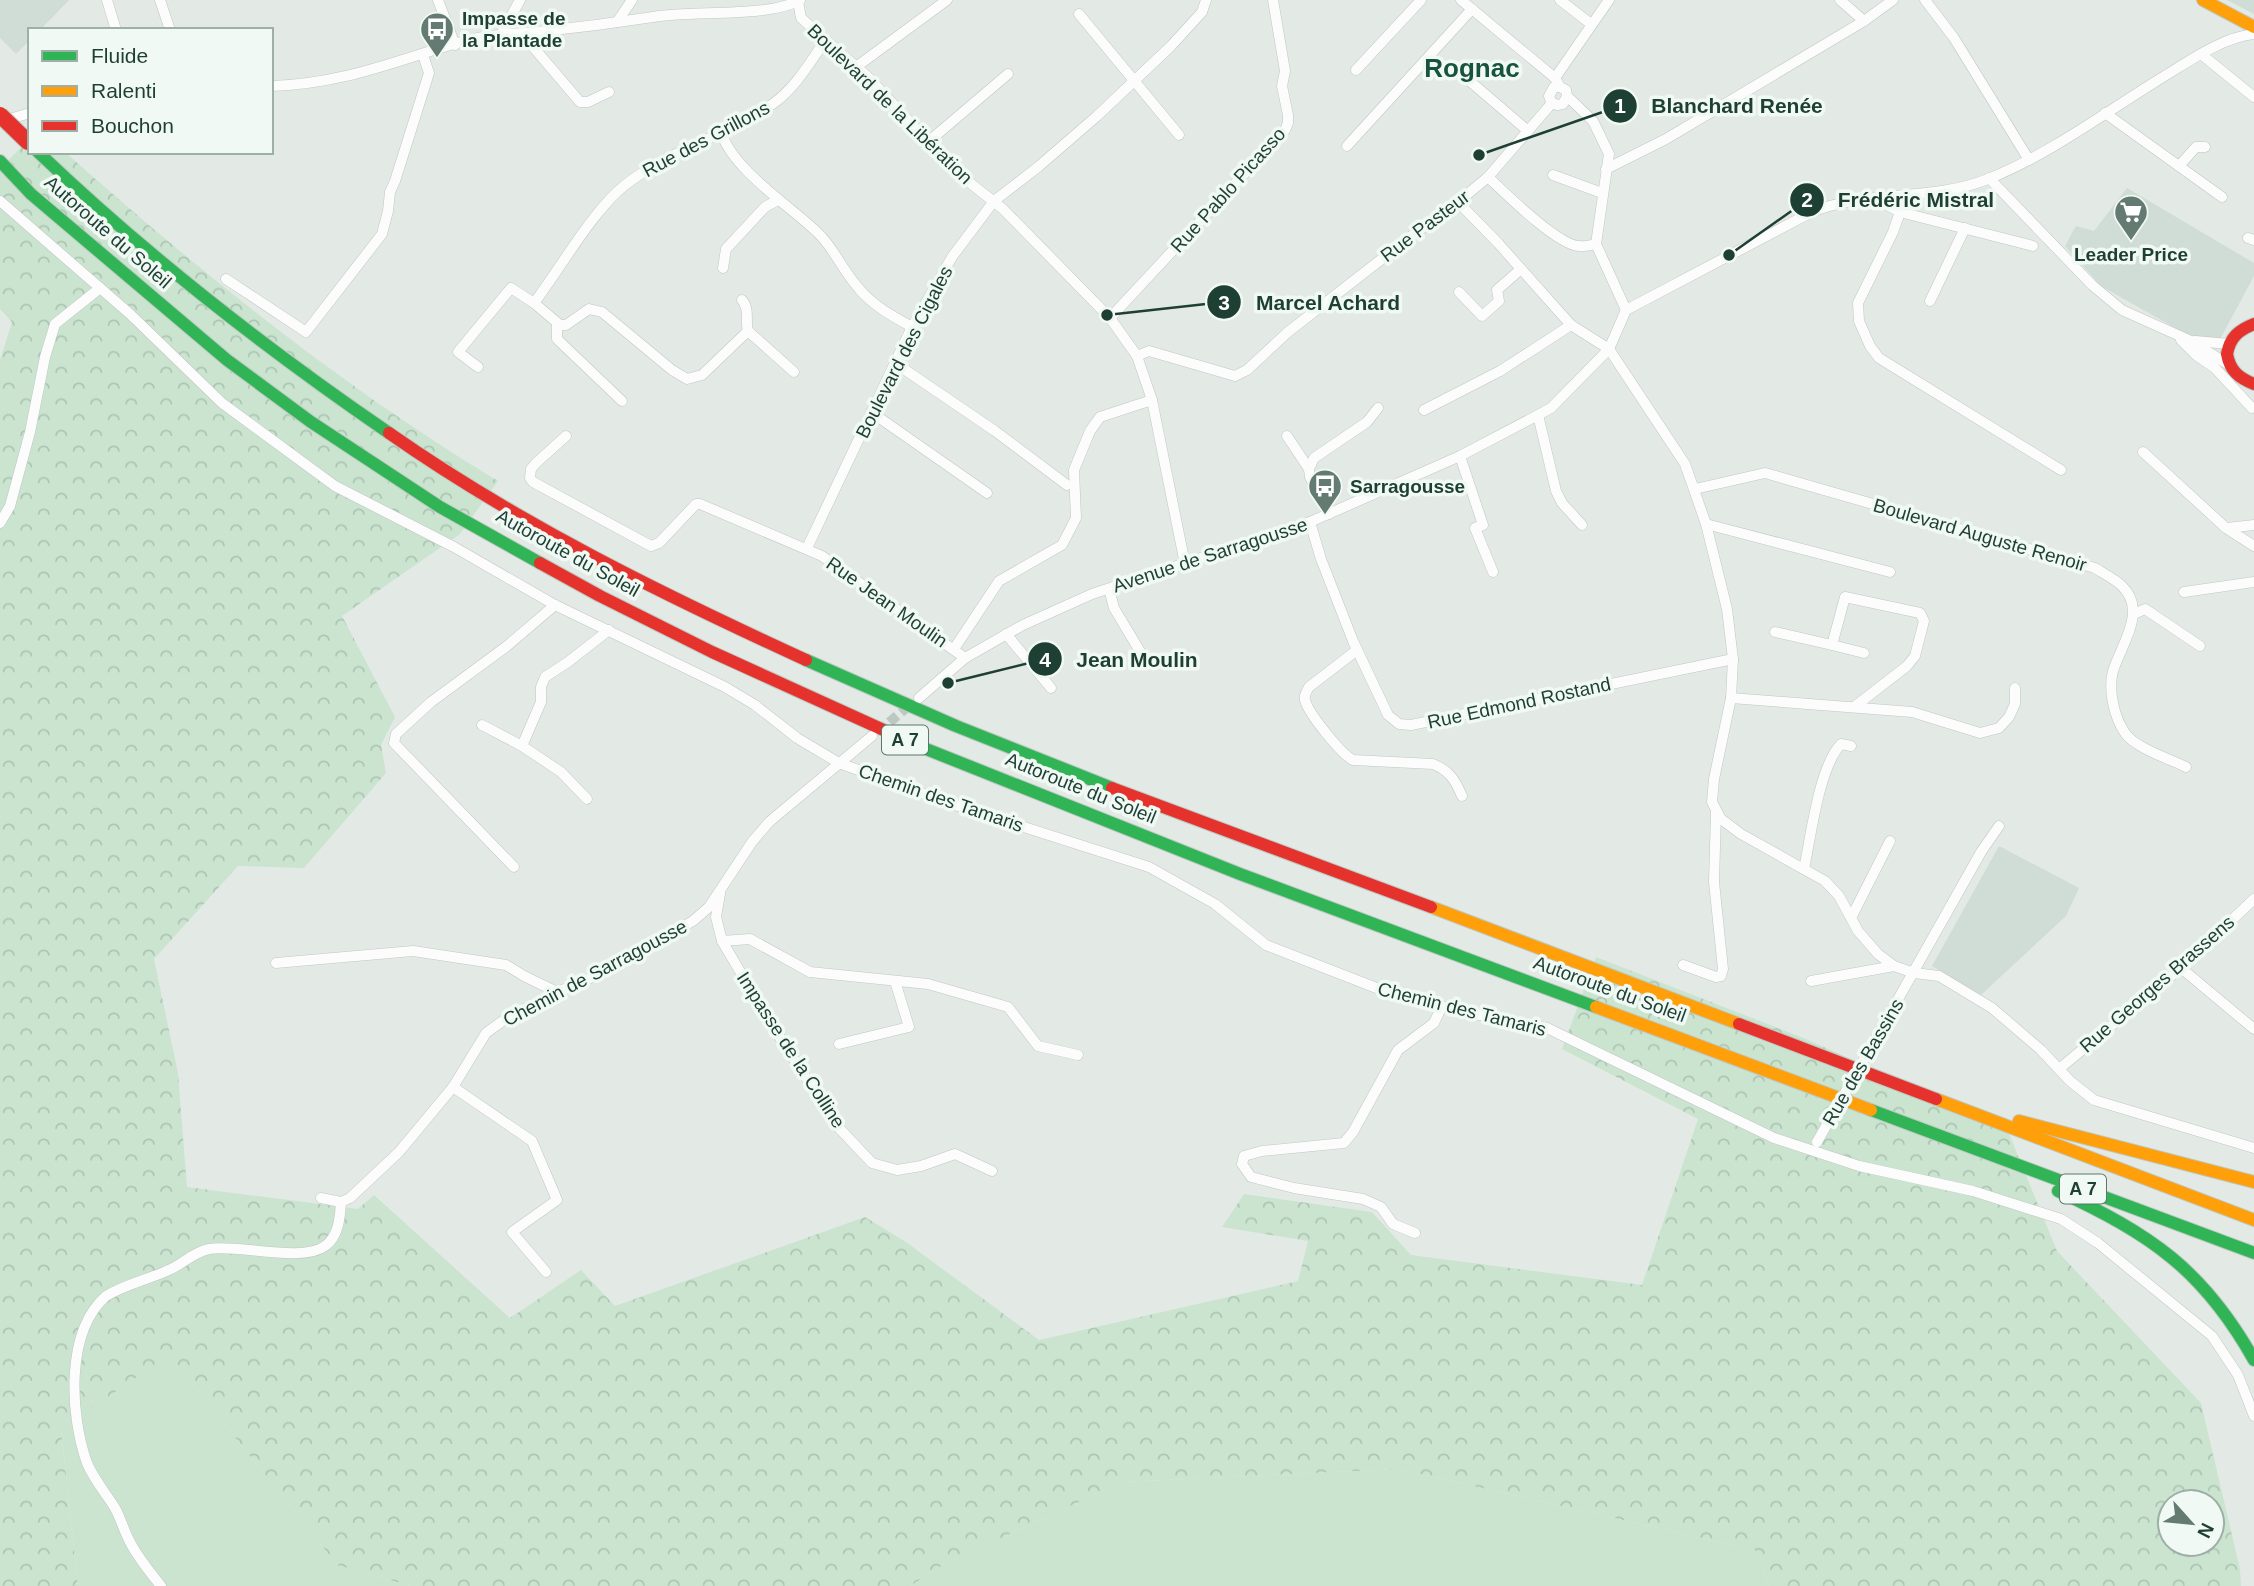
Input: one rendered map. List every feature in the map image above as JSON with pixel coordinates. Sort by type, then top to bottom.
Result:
[{"type":"main road","points":[[2203,0],[2251,28]]},
{"type":"main road","name":"Autoroute du Soleil","points":[[0,115],[28,142]]},
{"type":"main road","name":"Autoroute du Soleil","points":[[41,154],[174,275],[255,341],[465,485],[623,573],[751,636],[899,703],[1220,829],[1685,1002],[2254,1220]]},
{"type":"main road","name":"Autoroute du Soleil","points":[[2,163],[31,194],[154,300],[227,360],[311,422],[440,507],[612,602],[712,652],[897,737],[1240,874],[2254,1253]]},
{"type":"main road","points":[[2251,385],[2233,372],[2227,358],[2229,344],[2239,330],[2254,323]]},
{"type":"main road","points":[[1925,1095],[2093,1142],[2254,1182]]},
{"type":"main road","points":[[1911,1126],[2105,1213],[2153,1241],[2203,1285],[2228,1315],[2254,1360]]},
{"type":"street","points":[[107,0],[115,28]]},
{"type":"street","points":[[160,0],[169,28]]},
{"type":"street","points":[[438,0],[455,45]]},
{"type":"street","points":[[500,36],[520,0]]},
{"type":"street","points":[[617,22],[632,0]]},
{"type":"street","points":[[856,67],[947,0]]},
{"type":"street","name":"Boulevard des Cigales","points":[[807,548],[912,327],[952,257],[994,201],[1038,167],[1136,81],[1202,12],[1206,0]]},
{"type":"street","name":"Rue Pablo Picasso","points":[[1110,317],[1285,130],[1288,115],[1282,86],[1285,71],[1273,0]]},
{"type":"street","points":[[1356,70],[1421,0]]},
{"type":"street","points":[[1461,0],[1558,82],[1566,90],[1567,96],[1563,104],[1557,105],[1552,103],[1549,93],[1558,82],[1591,24],[1609,0]]},
{"type":"street","points":[[1560,0],[1591,24]]},
{"type":"street","points":[[1840,0],[1864,21]]},
{"type":"street","points":[[1606,169],[1666,139],[1864,21],[1893,0]]},
{"type":"street","points":[[1925,0],[1954,38],[2029,160]]},
{"type":"street","points":[[273,86],[305,85],[349,77],[469,40],[669,14],[748,11],[799,1]]},
{"type":"street","name":"Boulevard de la Libération","points":[[799,1],[801,18],[856,67],[955,171],[994,201],[1110,317],[1137,356],[1152,400],[1185,564]]},
{"type":"street","points":[[1347,146],[1472,9]]},
{"type":"street","points":[[1079,14],[1179,135]]},
{"type":"street","points":[[1609,349],[1626,310],[1810,213],[1830,204],[1920,195],[1989,178],[2029,160],[2204,53],[2251,28]]},
{"type":"street","points":[[522,33],[580,102],[588,102],[610,92]]},
{"type":"street","name":"Rue des Grillons","points":[[534,303],[601,210],[622,187],[674,153],[721,132],[776,102],[806,69],[825,41]]},
{"type":"street","points":[[2204,53],[2254,97]]},
{"type":"street","points":[[226,279],[306,332],[382,234],[390,192],[429,73],[423,55]]},
{"type":"street","points":[[928,142],[1008,74]]},
{"type":"street","points":[[1472,83],[1528,131]]},
{"type":"street","points":[[1567,96],[1593,121],[1609,154],[1596,244],[1626,310]]},
{"type":"street","name":"Rue Pasteur","points":[[1137,356],[1149,351],[1235,376],[1247,370],[1288,332],[1488,177],[1552,103]]},
{"type":"street","points":[[2105,113],[2222,197]]},
{"type":"street","points":[[0,122],[28,114]]},
{"type":"street","points":[[721,132],[725,146],[778,200],[820,235],[857,287],[874,304],[912,327]]},
{"type":"street","points":[[2179,166],[2196,146],[2205,147]]},
{"type":"street","points":[[1553,175],[1602,193]]},
{"type":"street","points":[[1488,177],[1566,243],[1579,247],[1596,244]]},
{"type":"street","points":[[1989,178],[2092,285],[2122,310],[2178,337],[2191,341],[2229,344]]},
{"type":"street","points":[[1876,198],[1900,212],[2033,246]]},
{"type":"street","points":[[723,268],[726,249],[765,207],[778,200]]},
{"type":"street","name":"Chemin des Tamaris","points":[[0,201],[100,288],[222,403],[335,486],[454,547],[555,605],[725,687],[839,764],[952,804],[1149,867],[1215,904],[1266,945],[1392,994],[1547,1028],[1774,1138],[1815,1147],[1859,1166],[1983,1194],[2061,1219],[2161,1293],[2212,1336],[2238,1375],[2254,1416]]},
{"type":"street","points":[[1458,202],[1571,325],[1609,349],[1685,464],[1706,524],[1727,609],[1733,659],[1731,698],[1714,779],[1712,802],[1716,813],[1714,882],[1723,969],[1721,976],[1716,977],[1683,965]]},
{"type":"street","points":[[1900,212],[1858,303],[1859,321],[1870,345],[1880,358],[2061,470]]},
{"type":"street","points":[[1930,301],[1965,228]]},
{"type":"street","points":[[1460,292],[1482,316],[1499,301],[1497,290],[1521,269]]},
{"type":"street","points":[[0,523],[10,506],[55,324],[100,288]]},
{"type":"street","points":[[478,367],[458,352],[511,288],[557,323],[566,325],[589,309],[602,312],[672,370],[687,379],[702,375],[748,331]]},
{"type":"street","points":[[742,300],[747,310],[748,331],[794,372]]},
{"type":"street","points":[[557,323],[557,339],[622,401]]},
{"type":"street","points":[[1424,410],[1500,371],[1571,325]]},
{"type":"street","points":[[2178,337],[2196,355],[2215,368],[2252,408]]},
{"type":"street","points":[[2191,341],[2229,365]]},
{"type":"street","name":"Avenue de Sarragousse","points":[[919,698],[965,658],[1023,625],[1109,589],[1310,522],[1460,456],[1550,408],[1609,349]]},
{"type":"street","points":[[895,363],[995,431],[1067,485]]},
{"type":"street","points":[[954,649],[999,581],[1062,545],[1076,518],[1074,470],[1090,431],[1100,417],[1152,400]]},
{"type":"street","points":[[1309,469],[1314,458],[1367,422],[1378,408]]},
{"type":"street","points":[[871,412],[987,493]]},
{"type":"street","points":[[1538,415],[1556,491],[1562,503],[1582,525]]},
{"type":"street","name":"Rue Jean Moulin","points":[[566,436],[531,469],[530,478],[533,482],[651,546],[659,543],[696,504],[700,504],[822,556],[965,658]]},
{"type":"street","points":[[1287,436],[1309,469],[1310,477],[1329,514]]},
{"type":"street","points":[[2144,452],[2226,528],[2254,546]]},
{"type":"street","points":[[1460,456],[1483,525],[1475,528],[1493,572]]},
{"type":"street","name":"Boulevard Auguste Renoir","points":[[1695,489],[1765,473],[2095,568],[2123,587],[2132,602],[2134,614]]},
{"type":"street","name":"Rue Edmond Rostand","points":[[1310,522],[1321,559],[1357,650],[1388,715],[1399,724],[1411,725],[1733,659]]},
{"type":"street","points":[[1706,524],[1890,572]]},
{"type":"street","points":[[2226,528],[2254,525]]},
{"type":"street","points":[[2184,592],[2254,582]]},
{"type":"street","points":[[1109,589],[1114,608],[1147,663]]},
{"type":"street","points":[[1832,645],[1845,597],[1911,610],[1920,613],[1924,621],[1915,656],[1908,666],[1854,708]]},
{"type":"street","points":[[514,867],[394,743],[396,734],[431,702],[507,646],[555,605]]},
{"type":"street","points":[[2186,767],[2139,745],[2125,734],[2112,703],[2112,674],[2134,614],[2145,609],[2200,646]]},
{"type":"street","points":[[522,746],[541,702],[541,687],[545,677],[609,630]]},
{"type":"street","points":[[1774,632],[1864,653]]},
{"type":"street","points":[[1006,634],[1051,688]]},
{"type":"street","points":[[1357,650],[1305,693],[1305,701],[1316,717],[1344,755],[1353,760],[1433,764],[1455,779],[1462,796]]},
{"type":"street","points":[[1731,698],[1912,712],[1980,733],[1999,728],[2009,718],[2015,704],[2015,688]]},
{"type":"street","points":[[482,725],[522,746],[561,772],[587,799]]},
{"type":"street","points":[[839,764],[872,736]]},
{"type":"street","points":[[1804,869],[1819,795],[1832,754],[1841,744],[1851,746]]},
{"type":"street","name":"Chemin de Sarragousse","points":[[341,1202],[350,1198],[399,1152],[453,1087],[486,1033],[504,1020],[557,992],[583,982],[693,921],[709,907],[752,842],[769,822],[839,764]]},
{"type":"street","points":[[1716,813],[1741,834],[1825,881],[1839,896],[1858,930],[1878,954],[1894,966],[1914,973],[1939,976],[1984,1003],[2018,1029],[2070,1082],[2094,1100],[2254,1148]]},
{"type":"street","name":"Rue des Bassins","points":[[1815,1147],[1981,852],[1999,826]]},
{"type":"street","points":[[1851,918],[1890,841]]},
{"type":"street","name":"Impasse de la Colline","points":[[721,889],[716,917],[722,941],[773,1027],[839,1128],[872,1163],[898,1170],[921,1166],[954,1154],[992,1171]]},
{"type":"street","name":"Rue Georges Brassens","points":[[2059,1069],[2181,968],[2254,899]]},
{"type":"street","points":[[722,941],[750,939],[810,972],[928,985],[1008,1007],[1038,1046],[1078,1055]]},
{"type":"street","points":[[276,963],[413,951],[506,965],[557,992]]},
{"type":"street","points":[[1811,981],[1894,966]]},
{"type":"street","points":[[2181,968],[2254,1029]]},
{"type":"street","points":[[839,1044],[909,1027],[895,981]]},
{"type":"street","points":[[1415,1233],[1393,1224],[1381,1207],[1363,1199],[1294,1188],[1251,1177],[1242,1164],[1244,1156],[1262,1151],[1344,1143],[1353,1132],[1398,1050],[1434,1023],[1442,1006]]},
{"type":"street","points":[[453,1087],[532,1141],[557,1200],[512,1232],[546,1272]]},
{"type":"street","points":[[161,1586],[137,1556],[117,1512],[101,1490],[86,1458],[78,1425],[74,1375],[78,1351],[88,1322],[106,1296],[175,1267],[199,1251],[224,1248],[290,1253],[315,1251],[324,1247],[336,1232],[341,1202],[321,1198]]},
{"type":"shaded area","points":[[0,0],[69,0],[42,28],[28,28],[28,42],[16,54],[0,38]]},
{"type":"shaded area","points":[[2227,0],[2254,0],[2254,14]]},
{"type":"shaded area","points":[[2127,188],[2254,263],[2254,276],[2218,343],[2186,334],[2101,286],[2065,246],[2076,226],[2094,231]]},
{"type":"shaded area","points":[[1999,846],[2079,888],[2066,916],[1981,995],[1932,966]]},
{"type":"green space","points":[[28,141],[28,154],[67,154],[274,327],[384,407],[498,481],[460,534],[342,616],[395,717],[381,745],[386,773],[304,868],[238,866],[154,959],[178,1073],[187,1187],[358,1209],[374,1195],[510,1318],[581,1270],[615,1306],[865,1217],[906,1242],[1039,1340],[1298,1281],[1308,1241],[1222,1227],[1244,1194],[1372,1212],[1411,1255],[1642,1285],[1698,1119],[1562,1049],[1596,957],[1806,1039],[2007,1129],[2057,1251],[2201,1403],[2221,1488],[2156,1488],[2156,1558],[2226,1558],[2226,1509],[2240,1569],[2241,1586],[1769,1586],[1755,1550],[1398,1469],[1122,1482],[941,1566],[910,1586],[411,1586],[337,1565],[169,1355],[61,1429],[78,1586],[0,1586],[0,360],[12,322],[0,309],[0,168]]},
{"type":"green space","points":[[169,1355],[337,1565],[411,1586],[78,1586],[61,1428]]},
{"type":"green space","points":[[1398,1469],[1755,1550],[1769,1586],[910,1586],[941,1566],[1122,1482]]},
{"type":"tunnel","points":[[878,732],[912,703]]},
{"type":"traffic: fast","points":[[40,154],[121,228],[208,300],[389,433]]},
{"type":"traffic: fast","points":[[0,161],[31,194],[227,360],[311,422],[440,507],[540,563]]},
{"type":"traffic: fast","points":[[806,660],[956,726],[1112,788]]},
{"type":"traffic: fast","points":[[921,747],[1240,874],[1596,1007]]},
{"type":"traffic: fast","points":[[1871,1110],[2254,1253]]},
{"type":"traffic: fast","points":[[2058,1191],[2147,1239],[2171,1258],[2215,1301],[2254,1360]]},
{"type":"traffic: slow","points":[[2203,0],[2254,27]]},
{"type":"traffic: slow","points":[[1431,907],[1739,1024]]},
{"type":"traffic: slow","points":[[1596,1007],[1871,1110]]},
{"type":"traffic: slow","points":[[1936,1099],[2254,1220]]},
{"type":"traffic: slow","points":[[2019,1121],[2254,1182]]},
{"type":"traffic: jam","points":[[0,115],[28,142]]},
{"type":"traffic: jam","points":[[2254,324],[2236,335],[2227,354],[2236,373],[2254,384]]},
{"type":"traffic: jam","points":[[389,433],[489,498],[592,556],[806,660]]},
{"type":"traffic: jam","points":[[540,563],[712,652],[921,747]]},
{"type":"traffic: jam","points":[[1112,788],[1431,907]]},
{"type":"traffic: jam","points":[[1739,1024],[1936,1099]]},
{"type":"place","name":"Impasse de la Plantade","points":[[437,59]]},
{"type":"place","name":"Blanchard Renée","points":[[1479,155]]},
{"type":"place","name":"Leader Price","points":[[2131,242]]},
{"type":"place","name":"Frédéric Mistral","points":[[1729,255]]},
{"type":"place","name":"Marcel Achard","points":[[1107,315]]},
{"type":"place","name":"Sarragousse","points":[[1325,516]]},
{"type":"place","name":"Jean Moulin","points":[[948,683]]},
{"type":"district","name":"Rognac","points":[[1472,68]]}]
